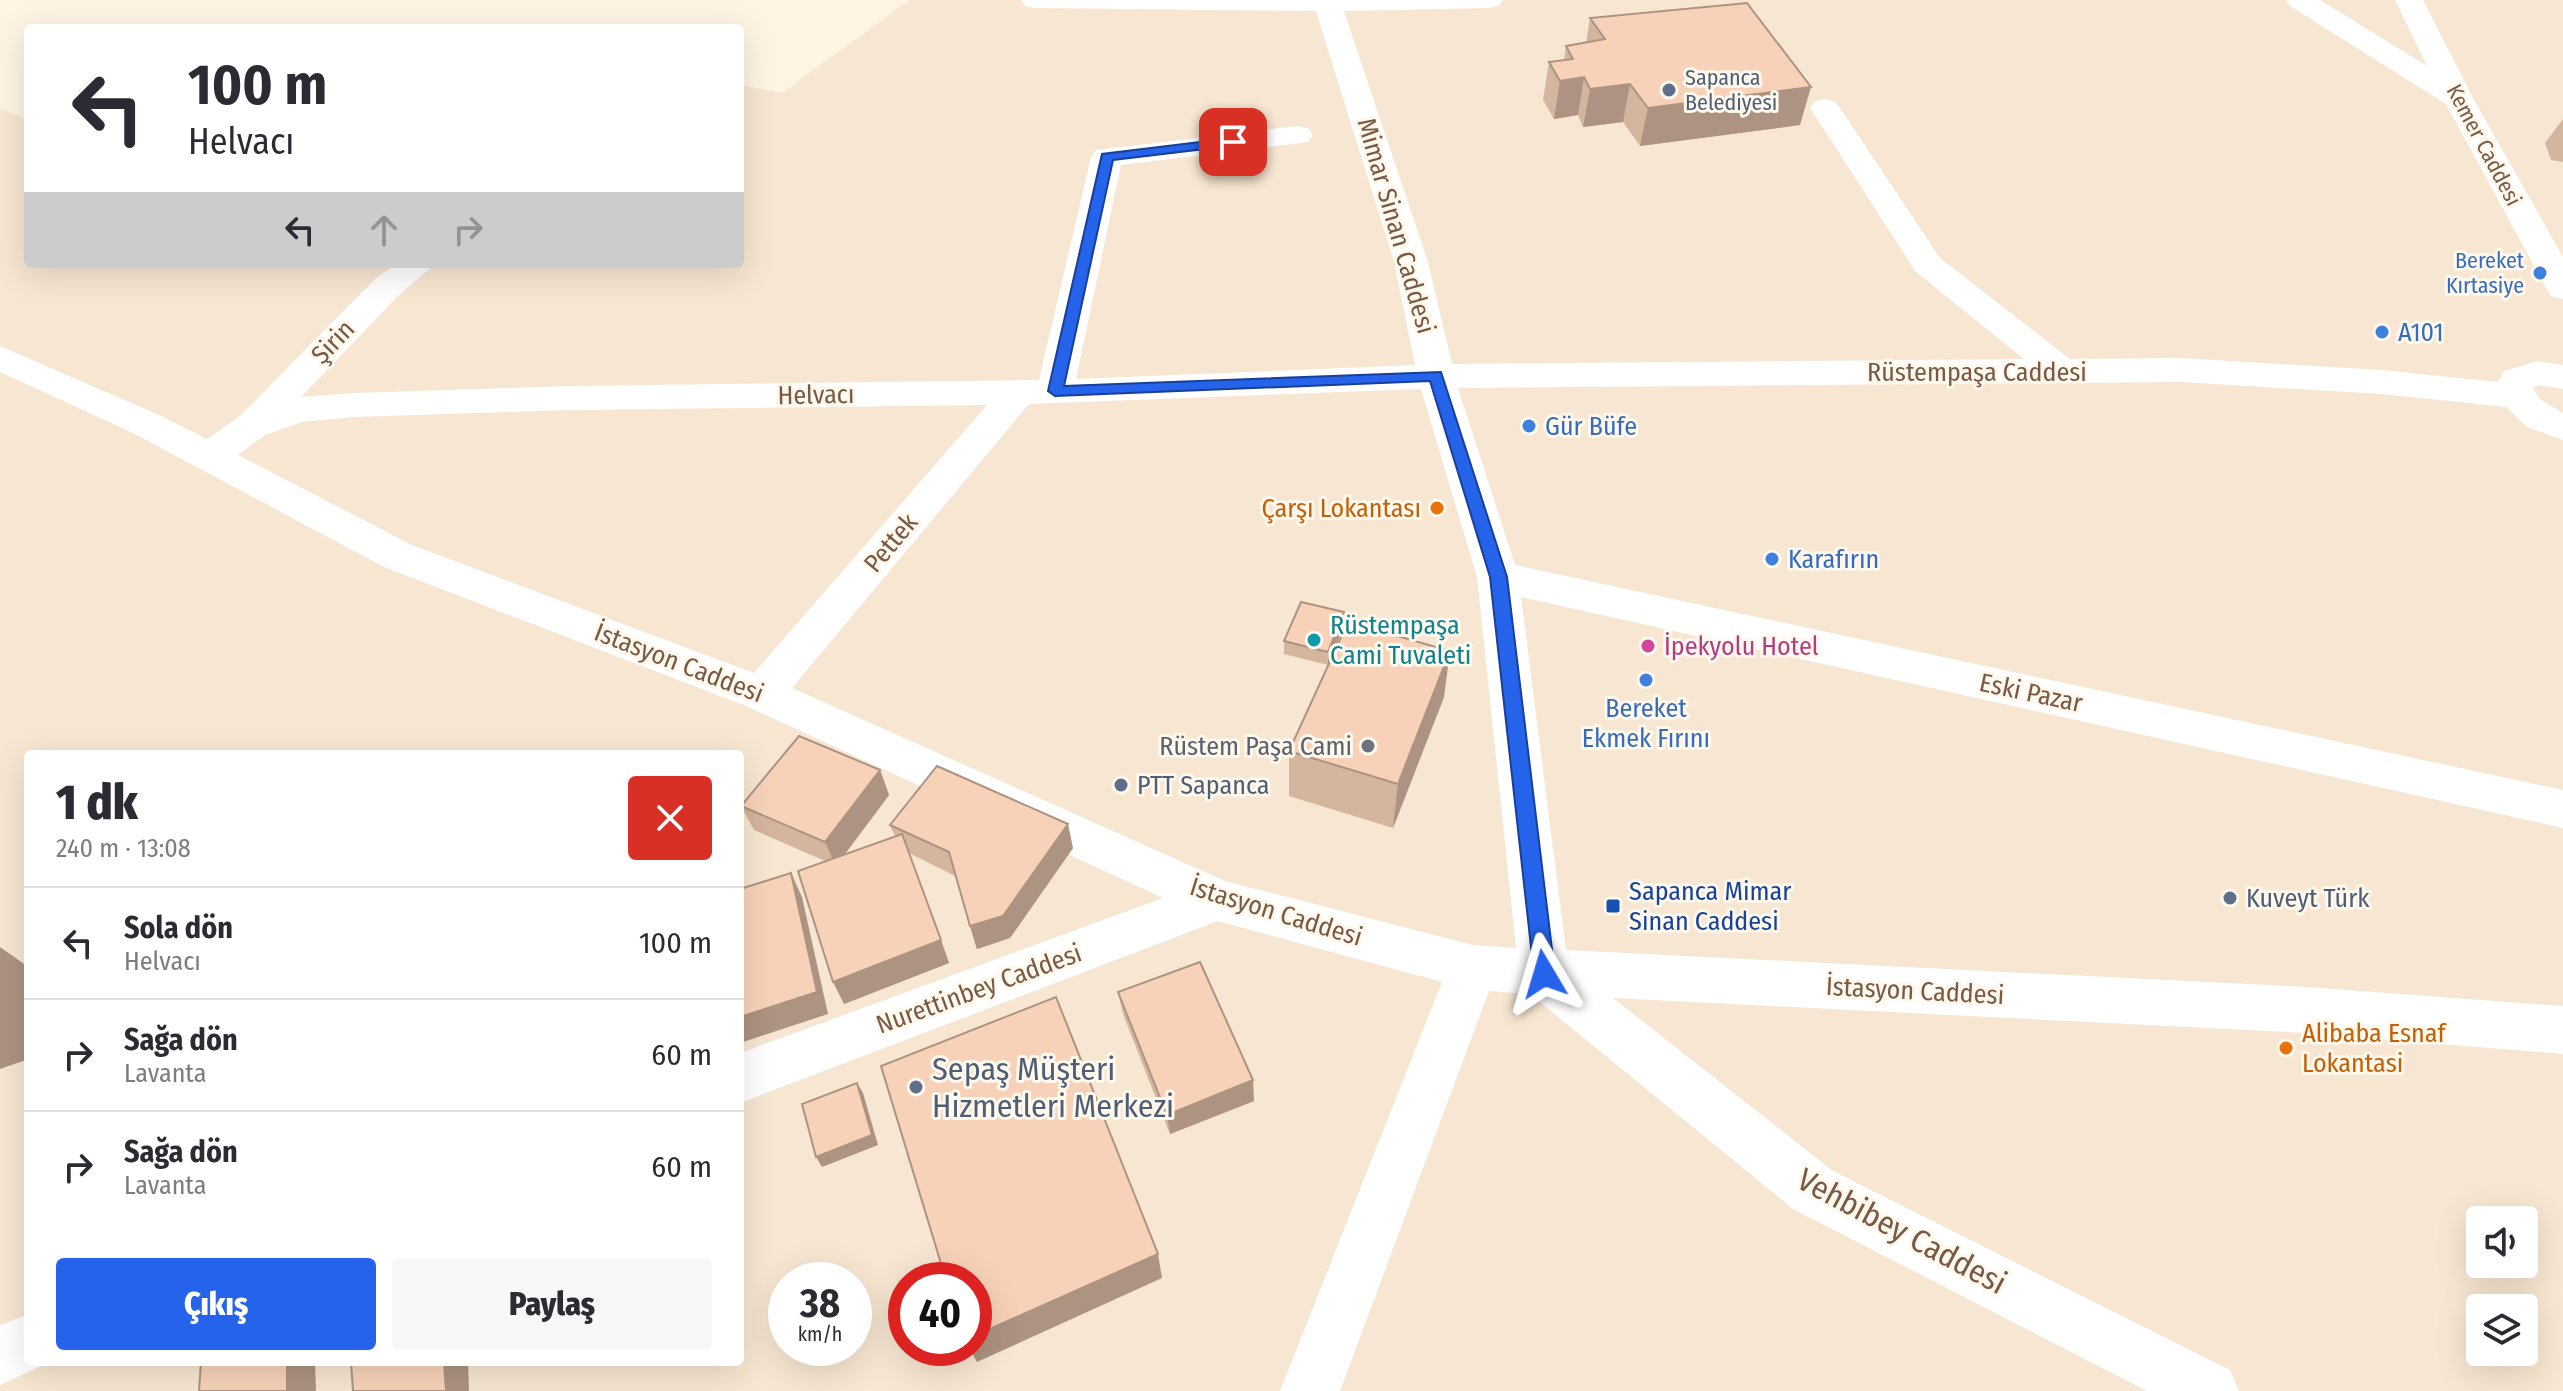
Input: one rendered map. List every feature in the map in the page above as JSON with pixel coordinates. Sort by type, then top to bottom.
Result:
[{"type":"street","points":[[1035,0],[1489,0]]},
{"type":"street","points":[[2300,0],[2458,98]]},
{"type":"street","name":"Kemer Caddesi","points":[[2409,0],[2458,98],[2563,288]]},
{"type":"street","name":"Mimar Sinan Caddesi","points":[[1326,2],[1374,141],[1411,262],[1436,376],[1498,577],[1544,974]]},
{"type":"street","points":[[1825,108],[1928,265],[2063,372]]},
{"type":"street","points":[[1037,392],[1107,157],[1297,135]]},
{"type":"street","name":"Şirin","points":[[252,426],[387,287],[413,268]]},
{"type":"street","name":"İstasyon Caddesi","points":[[0,358],[146,424],[398,556],[762,694],[1217,900],[1473,968],[1544,974],[2306,1010],[2563,1030]]},
{"type":"street","name":"Rüstempaşa Caddesi","points":[[1436,376],[2181,370],[2382,382],[2516,396]]},
{"type":"street","points":[[2563,377],[2537,373],[2517,380],[2514,387],[2516,396],[2533,414],[2563,427]]},
{"type":"street","name":"Helvacı","points":[[209,457],[252,426],[298,410],[354,405],[573,398],[1037,392],[1436,376]]},
{"type":"street","name":"Pettek","points":[[762,694],[1037,392]]},
{"type":"street","name":"Eski Pazar","points":[[1498,577],[2563,809]]},
{"type":"street","name":"Nurettinbey Caddesi","points":[[744,1077],[1217,900]]},
{"type":"street","points":[[1310,1391],[1473,968]]},
{"type":"street","name":"Vehbibey Caddesi","points":[[1544,974],[1813,1190],[2209,1391]]},
{"type":"street","points":[[0,1355],[24,1346]]},
{"type":"shaded area","points":[[910,0],[2563,0],[2563,1391],[0,1391],[0,108],[24,118],[24,268],[744,268],[744,86],[782,93]]},
{"type":"building","points":[[1747,3],[1811,87],[1648,108],[1630,84],[1590,89],[1584,77],[1560,81],[1549,62],[1573,59],[1566,46],[1605,39],[1590,18]]},
{"type":"building","name":"Rüstempaşa Cami Tuvaleti","points":[[1301,602],[1344,612],[1328,652],[1284,641]]},
{"type":"building","points":[[1348,622],[1450,651],[1398,784],[1289,751]]},
{"type":"building","points":[[799,736],[880,770],[825,842],[744,807],[744,802]]},
{"type":"building","points":[[937,766],[1068,824],[1003,916],[970,926],[949,852],[890,825]]},
{"type":"building","points":[[902,834],[941,940],[833,982],[798,871]]},
{"type":"building","points":[[791,873],[817,992],[744,1016],[744,888]]},
{"type":"building","points":[[1200,962],[1253,1080],[1167,1115],[1118,992]]},
{"type":"building","points":[[1056,997],[1158,1254],[992,1328],[992,1262],[941,1262],[881,1066]]},
{"type":"building","points":[[857,1083],[872,1135],[816,1157],[802,1104]]},
{"type":"building","points":[[201,1366],[287,1366],[287,1391],[199,1391]]},
{"type":"building","points":[[351,1366],[444,1366],[446,1391],[353,1391]]},
{"type":"place","name":"Sapanca Belediyesi","points":[[1669,90]]},
{"type":"place","name":"Bereket Kırtasiye","points":[[2540,273]]},
{"type":"place","name":"A101","points":[[2382,332]]},
{"type":"place","name":"Gür Büfe","points":[[1529,426]]},
{"type":"place","name":"Çarşı Lokantası","points":[[1437,508]]},
{"type":"place","name":"Karafırın","points":[[1772,559]]},
{"type":"place","name":"Rüstempaşa Cami Tuvaleti","points":[[1314,640]]},
{"type":"place","name":"İpekyolu Hotel","points":[[1648,646]]},
{"type":"place","name":"Bereket Ekmek Fırını","points":[[1646,680]]},
{"type":"place","name":"Rüstem Paşa Cami","points":[[1368,746]]},
{"type":"place","name":"PTT Sapanca","points":[[1121,785]]},
{"type":"place","name":"Kuveyt Türk","points":[[2230,898]]},
{"type":"place","name":"Sapanca Mimar Sinan Caddesi","points":[[1613,906]]},
{"type":"place","name":"Alibaba Esnaf Lokantasi","points":[[2286,1048]]},
{"type":"place","name":"Sepaş Müşteri Hizmetleri Merkezi","points":[[916,1087]]},
{"type":"route","points":[[1233,142],[1107,157],[1055,391],[1436,376],[1498,577],[1544,974]]}]
